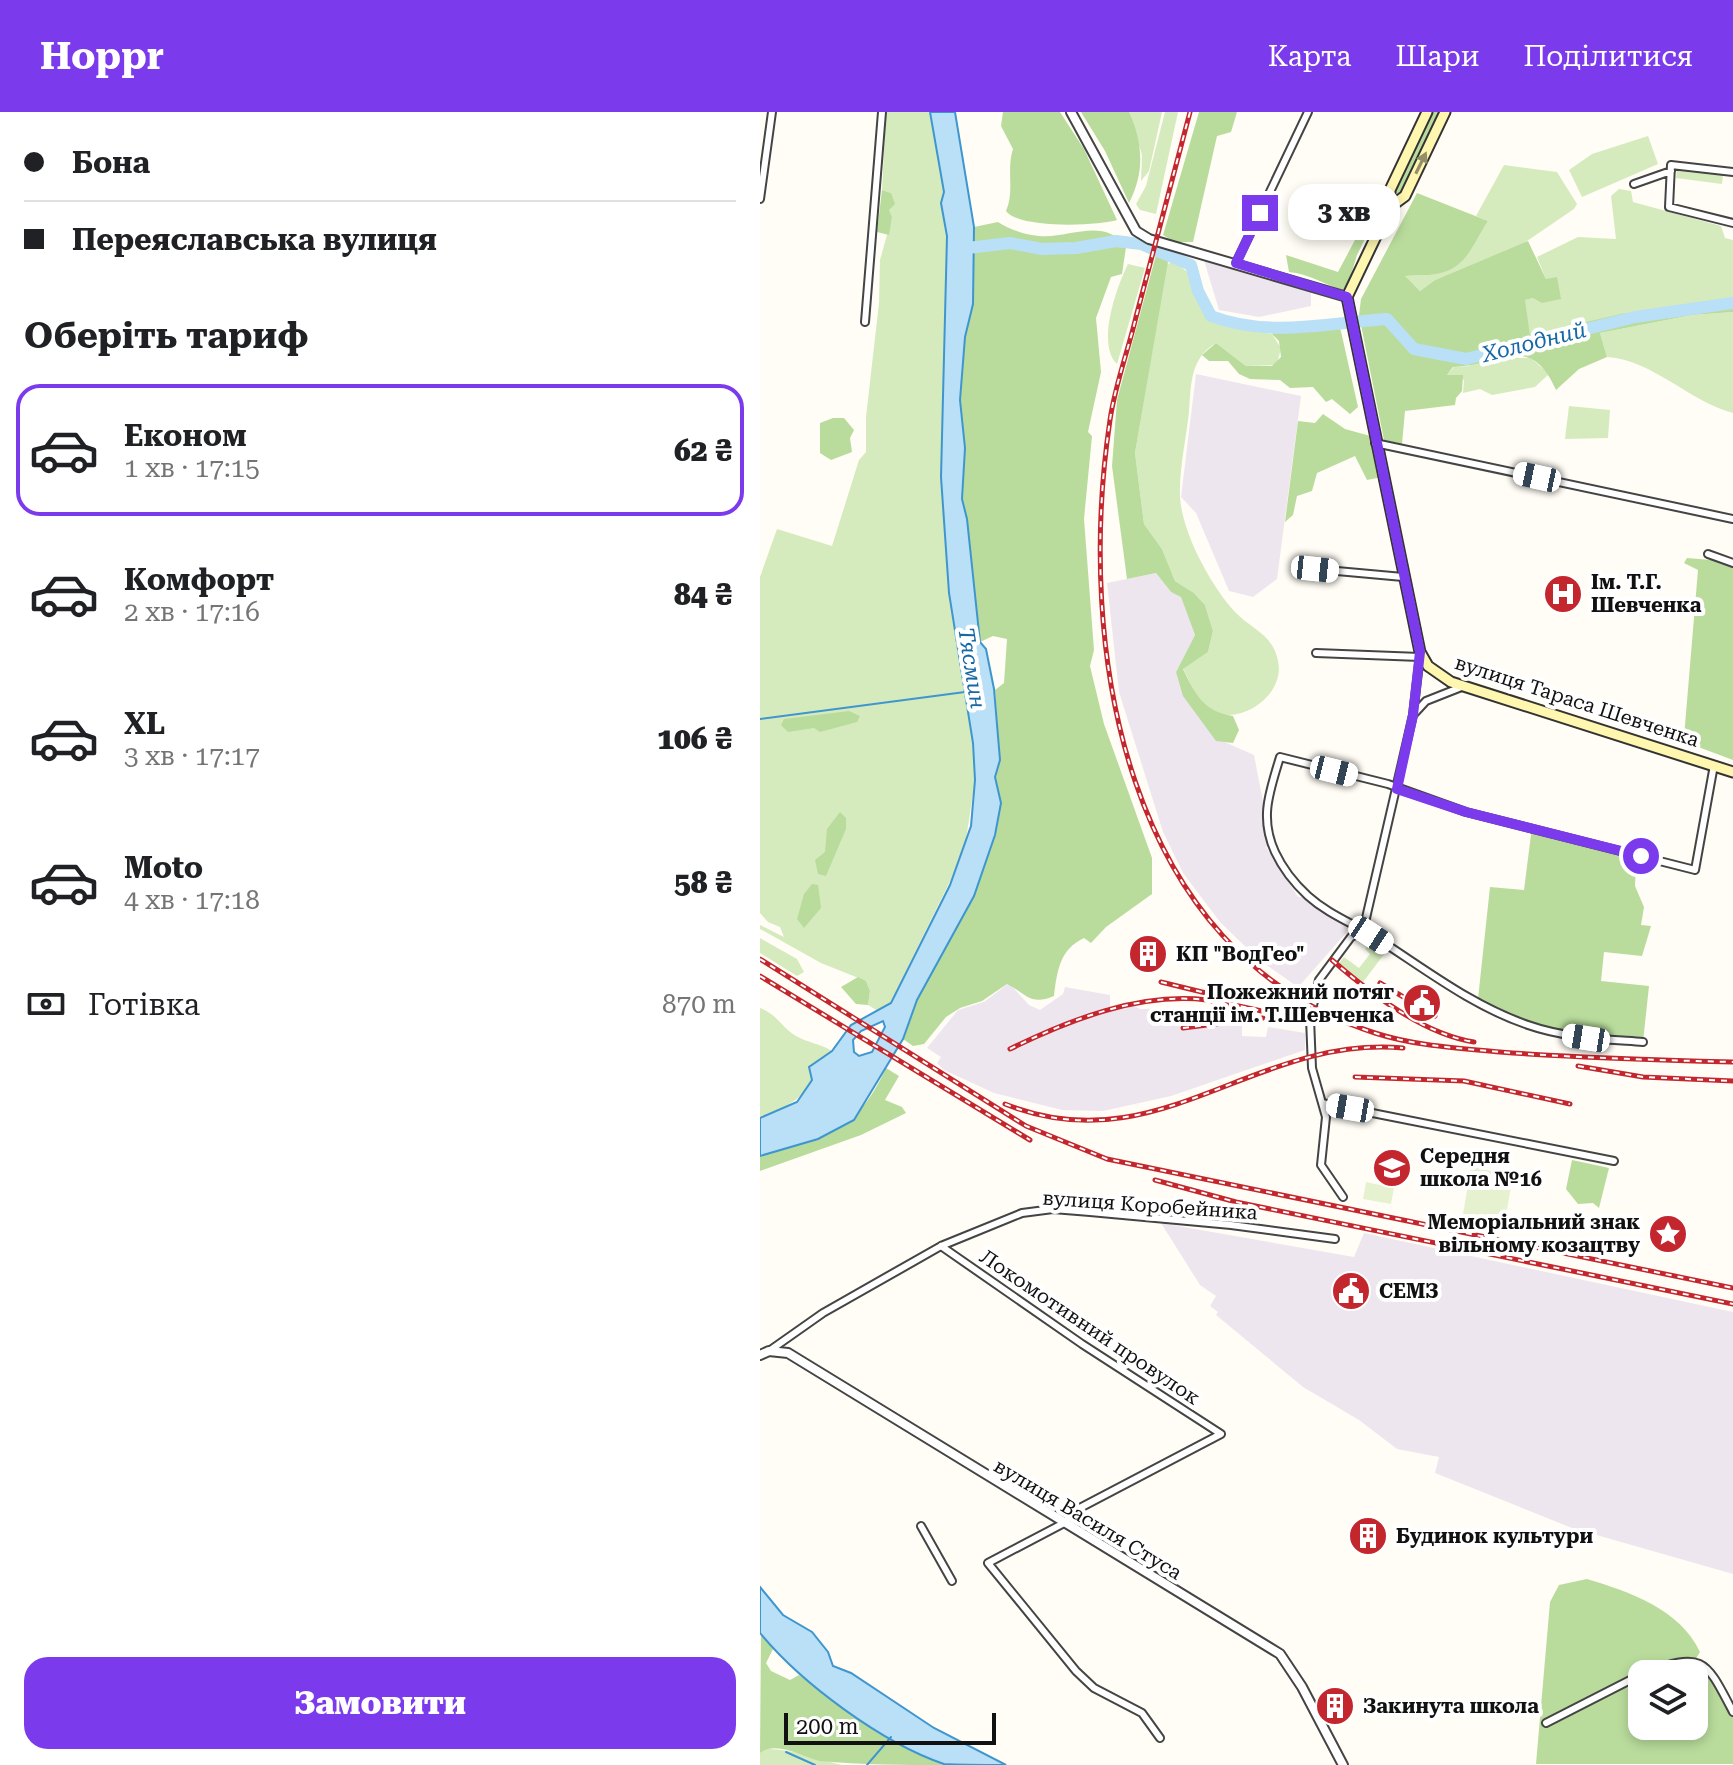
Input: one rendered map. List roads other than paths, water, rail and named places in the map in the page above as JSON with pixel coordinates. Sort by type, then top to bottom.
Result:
[{"type":"main road","points":[[1420,654],[1347,297],[1390,207],[1390,190],[1427,112]]},
{"type":"main road","points":[[1390,207],[1405,196],[1445,112]]},
{"type":"main road","name":"вулиця Тараса Шевченка","points":[[1420,654],[1437,675],[1464,686],[1733,772]]},
{"type":"street","points":[[760,199],[772,112]]},
{"type":"street","points":[[865,322],[882,112]]},
{"type":"street","points":[[1071,112],[1136,231],[1149,239],[1347,297]]},
{"type":"street","points":[[1236,263],[1308,112]]},
{"type":"street","points":[[1673,168],[1669,207],[1733,223]]},
{"type":"street","points":[[1634,184],[1673,168],[1733,172]]},
{"type":"street","points":[[1375,443],[1733,519]]},
{"type":"street","points":[[1708,554],[1733,563]]},
{"type":"street","points":[[1315,569],[1403,577]]},
{"type":"street","points":[[1316,653],[1420,654],[1413,715],[1363,931],[1351,937],[1319,980],[1310,1018],[1311,1054],[1326,1117],[1321,1165],[1343,1197]]},
{"type":"street","points":[[1413,715],[1426,701],[1464,686]]},
{"type":"street","points":[[1643,1042],[1586,1038],[1528,1025],[1480,1006],[1363,931],[1347,924],[1309,896],[1274,851],[1265,809],[1280,757],[1397,789],[1466,812],[1695,870],[1714,765]]},
{"type":"street","points":[[1322,1103],[1614,1161]]},
{"type":"street","name":"вулиця Коробейника","points":[[764,1353],[823,1313],[941,1246],[1022,1213],[1053,1209],[1231,1225],[1335,1239]]},
{"type":"street","name":"Локомотивний провулок","points":[[941,1246],[1082,1344],[1221,1434],[1076,1510],[1064,1523]]},
{"type":"street","name":"вулиця Василя Стуса","points":[[764,1353],[788,1353],[1280,1654],[1302,1687],[1343,1765]]},
{"type":"street","points":[[1064,1523],[988,1563],[1076,1671],[1094,1688],[1142,1713],[1160,1738]]},
{"type":"street","points":[[921,1526],[952,1581]]},
{"type":"street","points":[[1708,1668],[1733,1712]]},
{"type":"street","points":[[1546,1723],[1628,1681]]},
{"type":"water","name":"Тясмин","points":[[930,112],[955,112],[974,227],[973,304],[965,337],[960,400],[965,448],[962,499],[967,519],[980,642],[986,649],[994,689],[1000,760],[995,777],[1001,803],[995,835],[974,896],[917,1000],[903,1039],[854,1120],[818,1139],[760,1156],[760,1118],[797,1102],[812,1080],[809,1067],[832,1051],[851,1025],[891,1003],[950,885],[971,826],[975,780],[973,743],[949,593],[941,477],[947,236],[941,203],[944,192]],"holes":[[[883,1021],[885,1027],[872,1052],[859,1056],[854,1052],[853,1040],[861,1031]]]},
{"type":"water","points":[[760,1587],[783,1615],[812,1632],[828,1652],[833,1666],[851,1673],[934,1728],[1006,1765],[944,1764],[895,1742],[844,1709],[797,1672],[760,1633]]},
{"type":"waterway","name":"Холодний","points":[[959,249],[1010,243],[1042,249],[1076,248],[1116,241],[1141,244],[1191,265],[1198,291],[1211,316],[1233,323],[1276,328],[1387,319],[1414,349],[1466,359],[1635,317],[1733,303]]},
{"type":"waterway","name":"Тясмин","points":[[760,719],[965,692]]},
{"type":"waterway","points":[[867,1765],[891,1737]]},
{"type":"waterway","points":[[786,1752],[815,1765]]},
{"type":"railway","points":[[1190,112],[1115,394],[1101,508],[1102,600],[1112,693],[1135,782],[1171,864],[1222,935],[1290,993],[1375,1033],[1421,1044],[1500,1052],[1733,1062]]},
{"type":"railway","points":[[760,959],[1026,1126],[1107,1159],[1733,1288]]},
{"type":"railway","points":[[1332,960],[1363,986],[1417,1021],[1455,1038],[1474,1042]]},
{"type":"railway","points":[[760,976],[1030,1140]]},
{"type":"railway","points":[[1161,982],[1206,993]]},
{"type":"railway","points":[[1380,983],[1435,1016]]},
{"type":"railway","points":[[1010,1049],[1081,1019],[1156,1000],[1207,1000],[1310,1022]]},
{"type":"railway","points":[[1183,1028],[1263,1018]]},
{"type":"railway","points":[[1005,1104],[1060,1119],[1111,1119],[1159,1110],[1299,1060],[1349,1049],[1403,1048]]},
{"type":"railway","points":[[1578,1066],[1643,1077],[1733,1081]]},
{"type":"railway","points":[[1355,1077],[1464,1081],[1570,1104]]},
{"type":"railway","points":[[1155,1180],[1236,1202],[1733,1304]]},
{"type":"place","name":"Ім. Т.Г. Шевченка","points":[[1563,594]]},
{"type":"place","name":"КП \"ВодГео\"","points":[[1148,954]]},
{"type":"place","name":"Пожежний потяг станції ім. Т.Шевченка","points":[[1422,1003]]},
{"type":"place","name":"Середня школа №16","points":[[1392,1168]]},
{"type":"place","name":"Меморіальний знак вільному козацтву","points":[[1668,1234]]},
{"type":"place","name":"СЕМЗ","points":[[1351,1291]]},
{"type":"place","name":"Будинок культури","points":[[1368,1536]]},
{"type":"place","name":"Закинута школа","points":[[1335,1706]]}]
